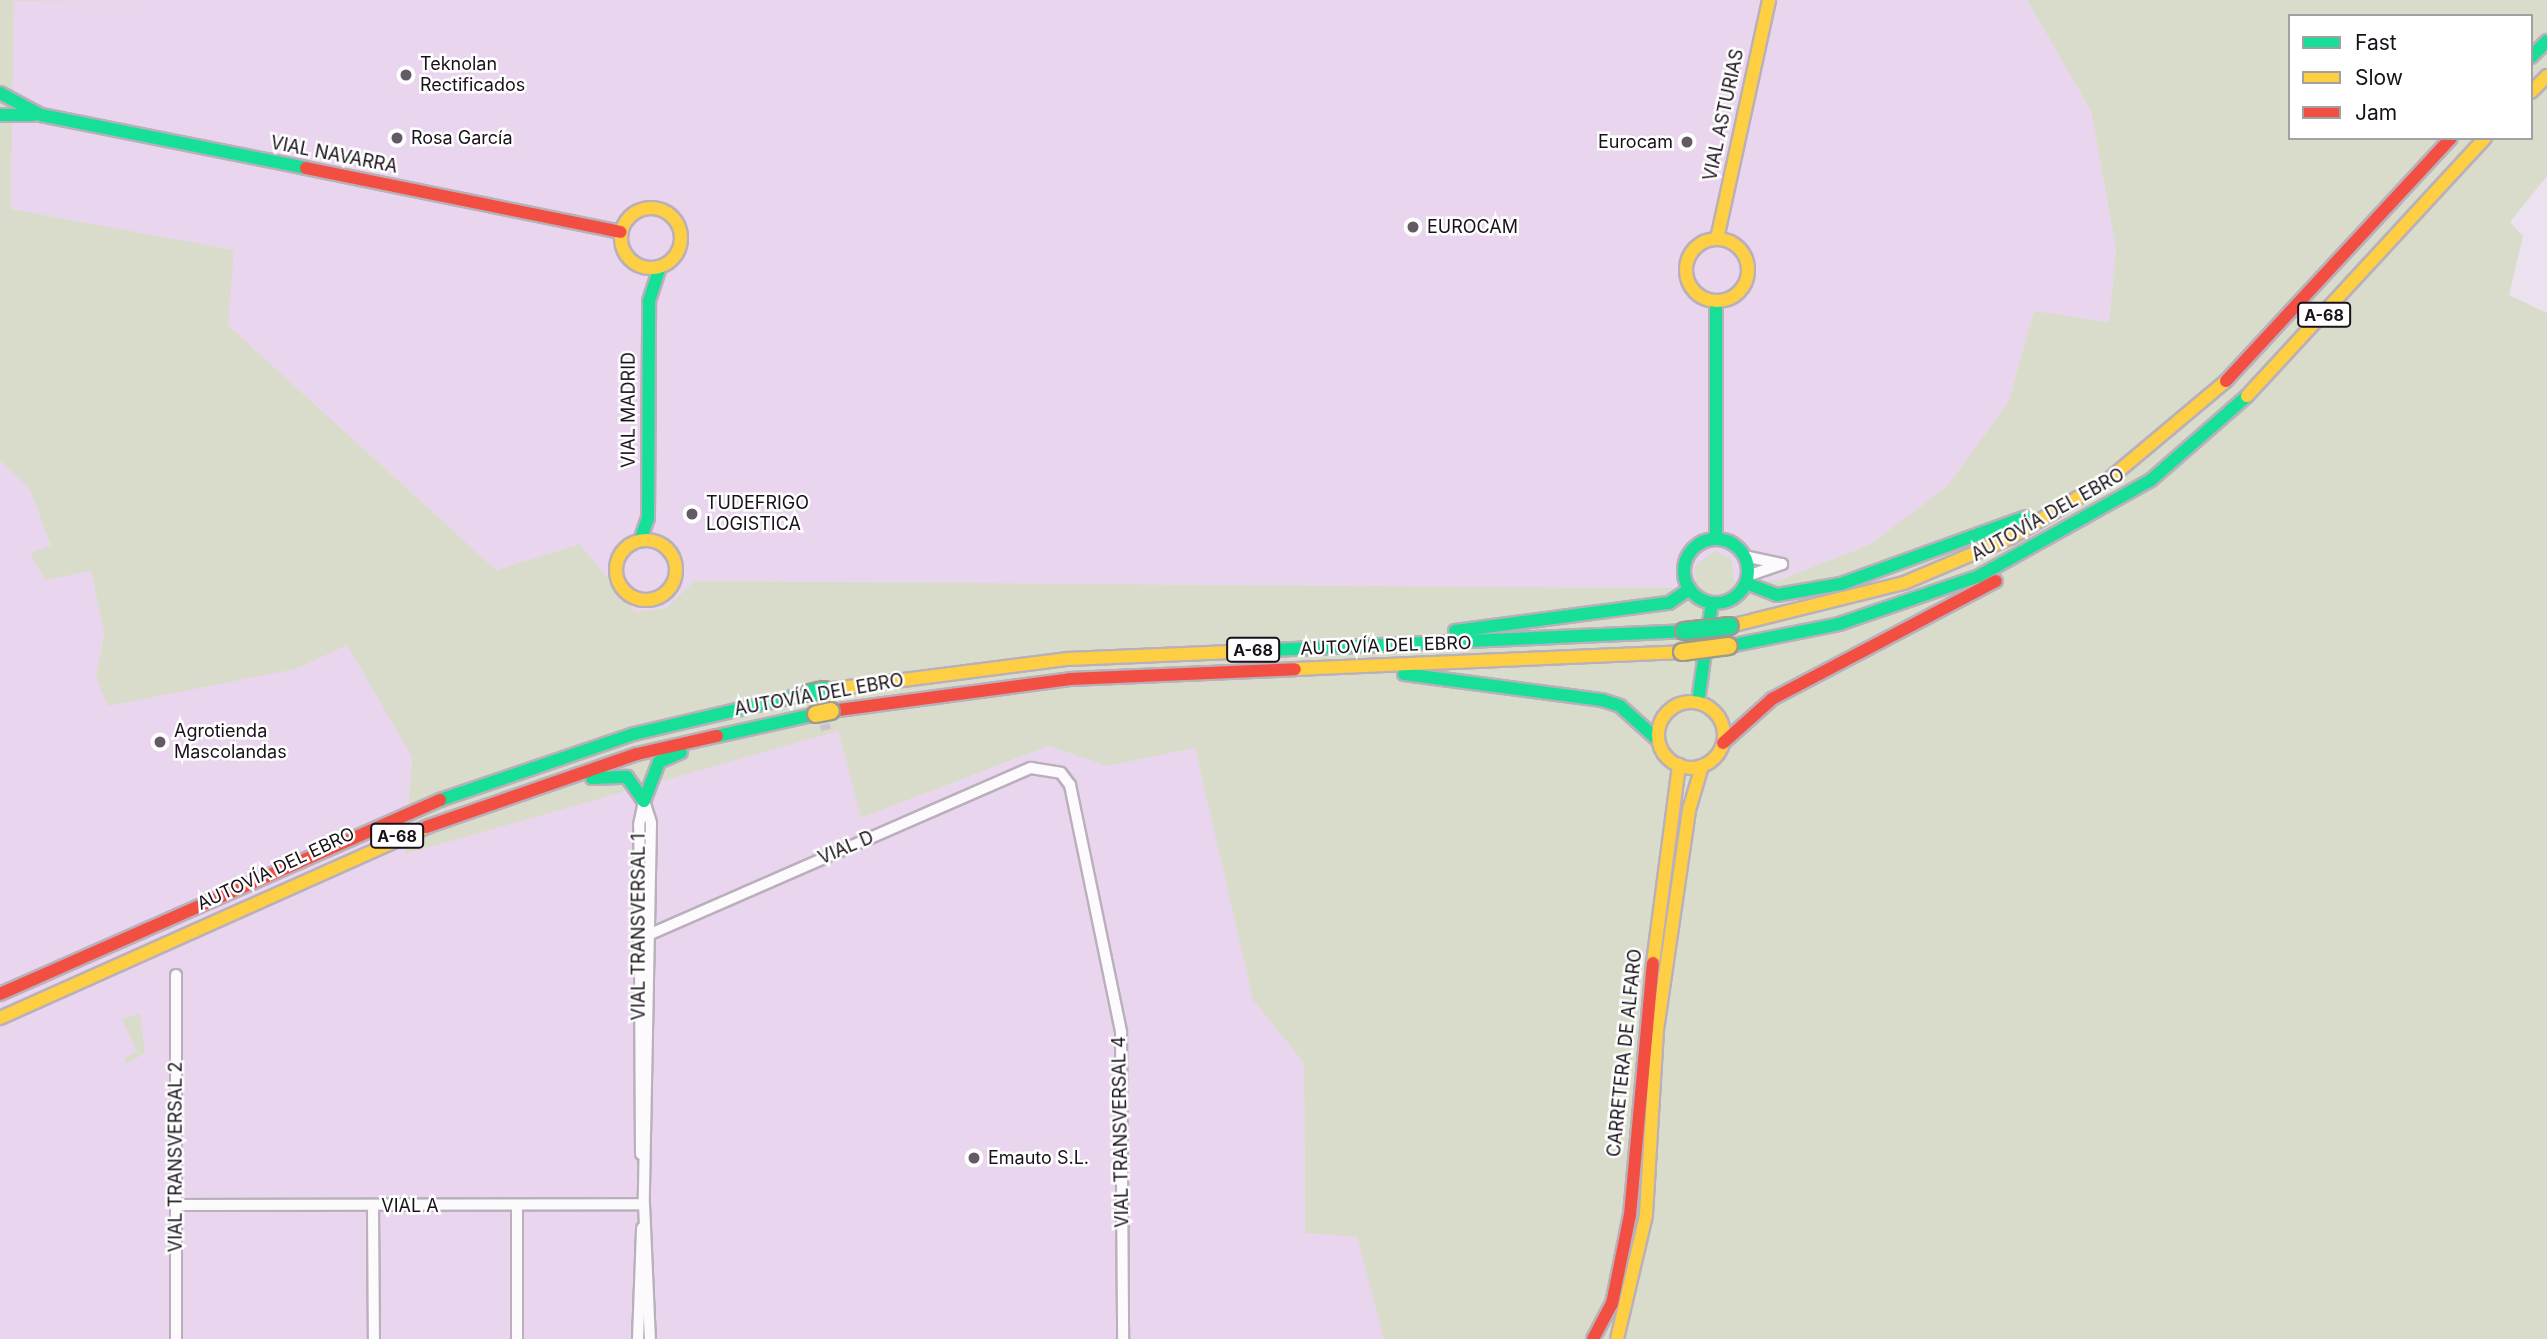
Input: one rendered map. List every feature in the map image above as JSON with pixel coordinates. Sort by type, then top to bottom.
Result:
[{"type":"main road","name":"VIAL ASTURIAS","points":[[1717,239],[1769,0]]},
{"type":"main road","points":[[2533,55],[2547,41]]},
{"type":"main road","points":[[2533,90],[2547,76]]},
{"type":"main road","name":"VIAL NAVARRA","points":[[0,93],[41,115]]},
{"type":"main road","name":"VIAL NAVARRA","points":[[0,115],[41,115],[621,232]]},
{"type":"main road","name":"AUTOVÍA DEL EBRO","points":[[0,994],[433,802],[634,734],[817,691],[1068,659],[1684,631],[1840,604],[1968,558],[2058,511],[2157,443],[2239,370],[2449,140]]},
{"type":"main road","name":"AUTOVÍA DEL EBRO","points":[[0,1018],[408,832],[637,754],[823,713],[1014,684],[1682,652],[1729,646],[1839,624],[1967,581],[2151,480],[2260,385],[2483,140]]},
{"type":"main road","points":[[633,212],[667,212],[681,242],[678,254],[660,267],[635,264],[624,253],[621,232],[633,212]]},
{"type":"main road","points":[[1717,239],[1740,248],[1748,271],[1738,293],[1716,302],[1694,292],[1685,270],[1695,247],[1717,239]]},
{"type":"main road","name":"VIAL MADRID","points":[[635,264],[649,301]]},
{"type":"main road","name":"VIAL MADRID","points":[[640,541],[648,518],[649,301],[660,267]]},
{"type":"main road","points":[[1716,302],[1716,539]]},
{"type":"main road","points":[[1747,580],[1764,594],[1797,593],[1917,559],[2033,514],[2157,443]]},
{"type":"main road","points":[[1317,668],[1508,684],[1602,700],[1620,706],[1659,741],[1679,765],[1702,766],[1772,699],[2015,571],[2113,513],[2151,480]]},
{"type":"main road","name":"VIAL MADRID","points":[[648,518],[660,543]]},
{"type":"main road","points":[[1690,589],[1712,603],[1734,598],[1747,580],[1744,556],[1716,539]]},
{"type":"main road","points":[[1690,589],[1687,559],[1716,539]]},
{"type":"main road","points":[[640,541],[660,543],[677,572],[666,593],[644,601],[624,590],[616,568],[626,547],[640,541]]},
{"type":"main road","points":[[1307,647],[1655,606],[1690,589]]},
{"type":"main road","points":[[1698,702],[1712,603]]},
{"type":"main road","points":[[1698,702],[1721,720],[1723,743]]},
{"type":"main road","points":[[1659,741],[1665,714],[1698,702]]},
{"type":"main road","points":[[644,801],[659,762],[673,754],[823,713]]},
{"type":"main road","name":"CARRETERA DE ALFARO","points":[[1593,1339],[1612,1304],[1630,1215],[1644,1031],[1679,765]]},
{"type":"main road","name":"CARRETERA DE ALFARO","points":[[1617,1339],[1646,1215],[1657,1030],[1689,810],[1702,766]]},
{"type":"main road","points":[[408,832],[441,830],[607,774],[627,777],[644,801]]},
{"type":"main road","points":[[0,983],[346,827],[433,802]]},
{"type":"street","points":[[1744,556],[1782,564],[1747,580]]},
{"type":"street","name":"VIAL D","points":[[639,939],[1031,768],[1055,769]]},
{"type":"street","name":"VIAL TRANSVERSAL 4","points":[[1055,769],[1070,785],[1121,1032],[1123,1339]]},
{"type":"street","name":"VIAL TRANSVERSAL 1","points":[[638,1339],[650,934],[651,823],[644,801]]},
{"type":"street","name":"VIAL TRANSVERSAL 1","points":[[644,801],[639,939],[644,1205],[650,1339]]},
{"type":"street","name":"VIAL TRANSVERSAL 2","points":[[176,975],[176,1339]]},
{"type":"street","name":"VIAL A","points":[[176,1205],[644,1205]]},
{"type":"street","points":[[373,1206],[374,1339]]},
{"type":"street","points":[[517,1206],[517,1339]]},
{"type":"shaded area","points":[[14,0],[2027,0],[2091,111],[2116,249],[2109,322],[2034,311],[2008,403],[1947,486],[1871,544],[1782,579],[1669,588],[694,581],[666,608],[635,612],[580,544],[496,570],[228,325],[233,250],[11,209]]},
{"type":"shaded area","points":[[0,461],[29,488],[51,546],[91,571],[104,634],[96,677],[296,669],[347,644],[412,757],[405,854],[838,730],[861,818],[1050,746],[1107,766],[1195,748],[1253,999],[1304,1063],[1305,1232],[1357,1237],[1385,1339],[0,1339]]},
{"type":"green space","points":[[0,0],[14,0],[11,209],[234,250],[228,325],[496,570],[580,544],[635,612],[666,608],[694,581],[1669,588],[1696,585],[1694,567],[1714,551],[1731,558],[1735,582],[1782,579],[1871,544],[1947,486],[2008,403],[2034,311],[2109,322],[2116,249],[2091,111],[2027,0],[2547,0],[2547,176],[2510,222],[2523,236],[2509,295],[2547,313],[2547,1339],[1384,1339],[1357,1237],[1305,1233],[1304,1063],[1253,1000],[1195,748],[1107,766],[1049,746],[861,818],[838,731],[405,854],[412,757],[347,645],[296,669],[108,706],[96,677],[104,634],[91,571],[45,580],[30,553],[51,546],[29,488],[0,461]]},
{"type":"green space","points":[[140,1013],[145,1053],[126,1064],[124,1058],[137,1052],[122,1019]]},
{"type":"tunnel","points":[[816,680],[826,730]]},
{"type":"traffic: fast","points":[[2533,55],[2547,41]]},
{"type":"traffic: fast","points":[[0,93],[41,115],[306,168]]},
{"type":"traffic: fast","points":[[0,115],[33,115]]},
{"type":"traffic: fast","points":[[640,541],[648,518],[649,301],[660,267]]},
{"type":"traffic: fast","points":[[1716,302],[1716,539]]},
{"type":"traffic: fast","points":[[1729,646],[1839,624],[1979,576],[2151,480],[2247,396]]},
{"type":"traffic: fast","points":[[1746,583],[1777,595],[1841,584],[2026,517]]},
{"type":"traffic: fast","points":[[1716,539],[1734,545],[1742,553],[1748,571],[1742,589],[1734,597],[1716,603],[1698,597],[1690,589],[1684,571],[1690,553],[1698,545],[1716,539]]},
{"type":"traffic: fast","points":[[1455,631],[1669,603],[1690,589]]},
{"type":"traffic: fast","points":[[1698,702],[1712,603]]},
{"type":"traffic: fast","points":[[1684,631],[1730,626]]},
{"type":"traffic: fast","points":[[1248,651],[1684,631]]},
{"type":"traffic: fast","points":[[1404,674],[1602,700],[1620,706],[1659,741]]},
{"type":"traffic: fast","points":[[809,693],[825,690]]},
{"type":"traffic: fast","points":[[440,800],[634,734],[809,693]]},
{"type":"traffic: fast","points":[[717,736],[816,714]]},
{"type":"traffic: fast","points":[[644,801],[659,762],[681,752]]},
{"type":"traffic: fast","points":[[592,778],[627,777],[644,801]]},
{"type":"traffic: slow","points":[[1717,239],[1769,0]]},
{"type":"traffic: slow","points":[[2533,90],[2547,76]]},
{"type":"traffic: slow","points":[[2247,396],[2483,140]]},
{"type":"traffic: slow","points":[[645,208],[657,208],[673,216],[679,226],[681,238],[679,250],[673,260],[657,268],[645,268],[629,260],[621,244],[621,232],[629,216],[645,208]]},
{"type":"traffic: slow","points":[[1711,239],[1723,239],[1739,248],[1746,258],[1748,270],[1746,282],[1739,292],[1723,301],[1711,301],[1700,296],[1691,287],[1686,276],[1686,264],[1691,253],[1700,244],[1711,239]]},
{"type":"traffic: slow","points":[[1730,626],[1904,583],[2010,538],[2108,480],[2226,381]]},
{"type":"traffic: slow","points":[[640,540],[652,540],[671,553],[676,570],[674,582],[663,595],[652,600],[640,600],[621,587],[616,576],[616,564],[629,545],[640,540]]},
{"type":"traffic: slow","points":[[1682,652],[1729,646]]},
{"type":"traffic: slow","points":[[825,690],[1068,659],[1248,651]]},
{"type":"traffic: slow","points":[[1295,669],[1682,652]]},
{"type":"traffic: slow","points":[[1691,702],[1704,705],[1714,712],[1721,722],[1724,735],[1721,748],[1714,758],[1704,765],[1691,768],[1678,765],[1668,758],[1661,748],[1658,735],[1661,722],[1668,712],[1678,705],[1691,702]]},
{"type":"traffic: slow","points":[[816,714],[831,711]]},
{"type":"traffic: slow","points":[[1653,963],[1679,765]]},
{"type":"traffic: slow","points":[[1617,1339],[1646,1215],[1657,1030],[1689,810],[1702,766]]},
{"type":"traffic: slow","points":[[0,1018],[426,827]]},
{"type":"traffic: jam","points":[[2226,381],[2449,140]]},
{"type":"traffic: jam","points":[[306,168],[621,232]]},
{"type":"traffic: jam","points":[[1723,743],[1772,699],[1996,581]]},
{"type":"traffic: jam","points":[[831,711],[1070,679],[1295,669]]},
{"type":"traffic: jam","points":[[426,827],[637,754],[717,736]]},
{"type":"traffic: jam","points":[[0,994],[440,800]]},
{"type":"traffic: jam","points":[[1593,1339],[1612,1304],[1630,1215],[1653,963]]},
{"type":"place","name":"Teknolan Rectificados","points":[[406,75]]},
{"type":"place","name":"Rosa García","points":[[397,138]]},
{"type":"place","name":"Eurocam","points":[[1687,142]]},
{"type":"place","name":"EUROCAM","points":[[1413,227]]},
{"type":"place","name":"TUDEFRIGO LOGISTICA","points":[[692,514]]},
{"type":"place","name":"Agrotienda Mascolandas","points":[[160,742]]},
{"type":"place","name":"Emauto S.L.","points":[[974,1158]]}]
